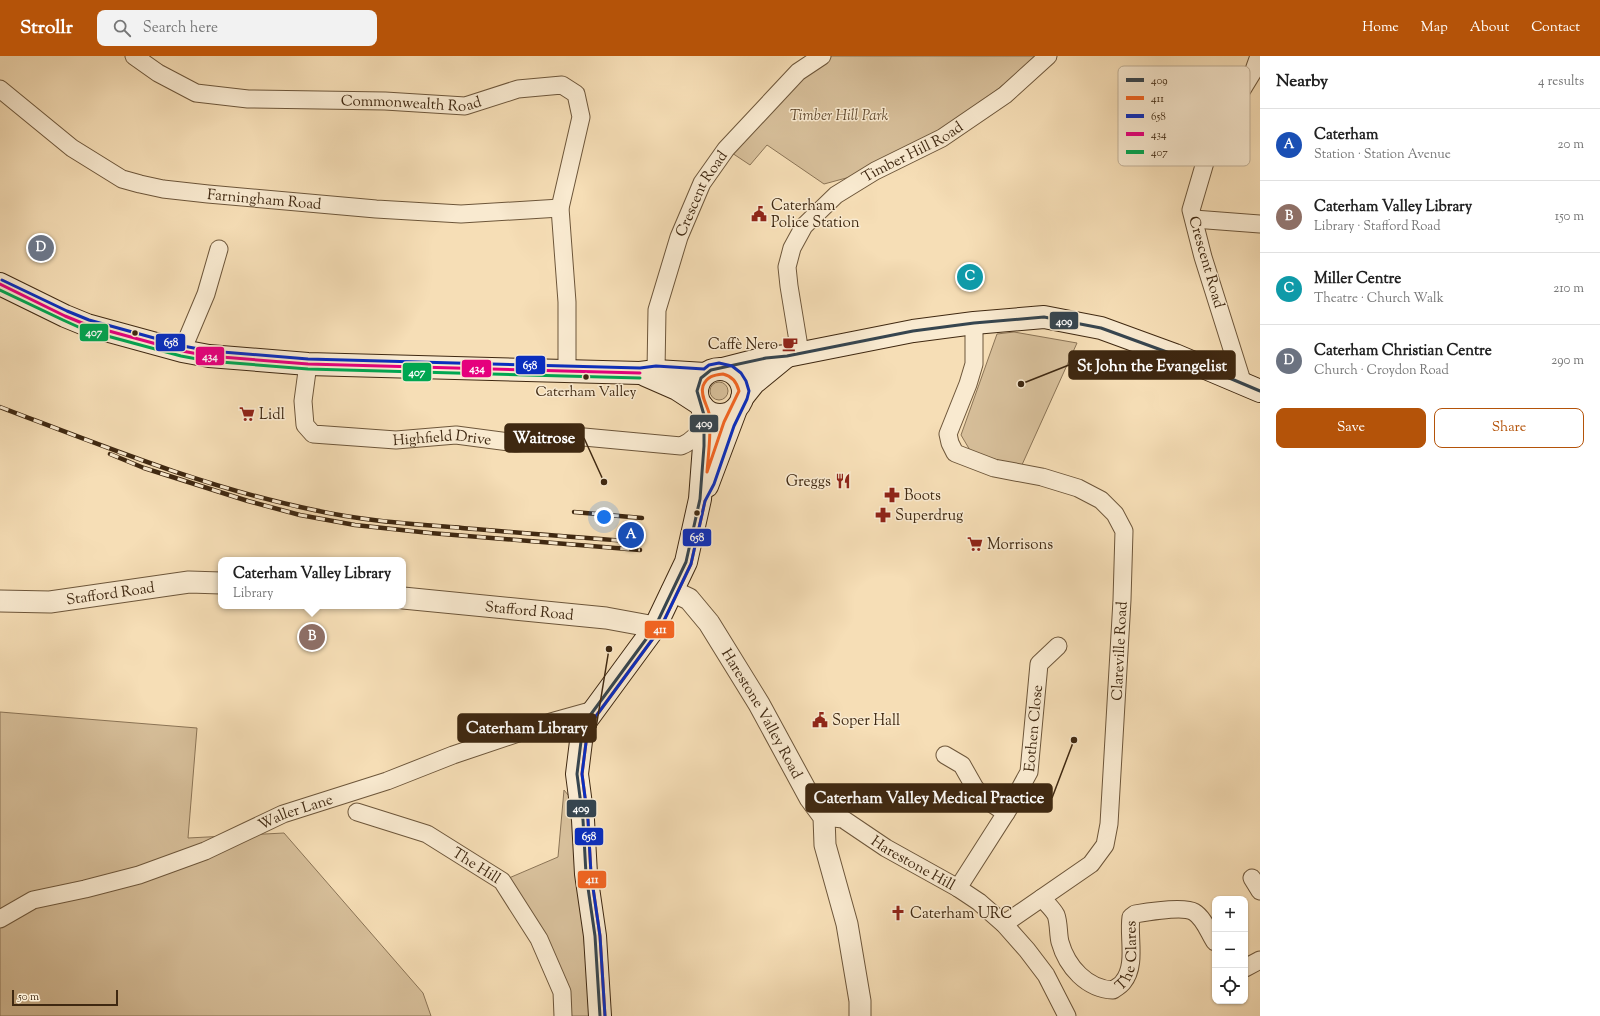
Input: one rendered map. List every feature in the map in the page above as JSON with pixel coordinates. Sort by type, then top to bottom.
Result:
[{"type":"main road","points":[[0,284],[59,314],[87,325],[182,351],[241,359],[308,364],[648,372],[729,370],[738,377],[742,383],[744,391],[714,470],[700,499]]},
{"type":"main road","points":[[600,1016],[595,936],[586,874],[583,820],[577,774],[583,725],[655,627],[686,562],[700,499],[702,411],[697,391],[701,378],[714,371],[766,358],[913,332],[974,323],[1044,317],[1101,328],[1175,355],[1252,388]]},
{"type":"main road","points":[[648,372],[677,389],[702,411],[706,410],[716,415],[729,413],[739,404],[754,383],[794,354]]},
{"type":"street","name":"Commonwealth Road","points":[[134,56],[158,73],[196,93],[248,99],[384,101],[465,106],[518,88],[562,85],[576,94],[581,117],[560,208],[567,302],[567,370]]},
{"type":"street","name":"Crescent Road","points":[[648,372],[657,310],[679,237],[702,183],[726,149],[798,72],[822,56]]},
{"type":"street","name":"Timber Hill Road","points":[[794,354],[787,267],[792,248],[804,226],[836,195],[874,171],[942,138],[1005,95],[1048,56]]},
{"type":"street","name":"Crescent Road","points":[[1250,77],[1259,56]]},
{"type":"street","name":"Farningham Road","points":[[0,89],[72,148],[122,179],[163,189],[376,209],[461,214],[560,208]]},
{"type":"street","name":"Crescent Road","points":[[1204,166],[1191,210],[1203,257],[1252,388]]},
{"type":"street","points":[[1194,219],[1260,224]]},
{"type":"street","points":[[182,351],[206,294],[219,249]]},
{"type":"street","name":"Clareville Road","points":[[974,323],[974,364],[968,384],[948,434],[950,443],[955,453],[994,468],[1042,477],[1078,488],[1101,500],[1115,514],[1124,531],[1122,600],[1109,824],[1105,845],[1091,864],[1004,924]]},
{"type":"street","name":"Highfield Drive","points":[[308,364],[303,401],[305,425],[313,434],[396,440],[456,436],[516,443],[584,437],[682,446],[690,443],[695,438],[702,411]]},
{"type":"street","name":"Stafford Road","points":[[0,601],[50,602],[188,582],[218,583]]},
{"type":"street","name":"Harestone Valley Road","points":[[672,591],[689,599],[709,623],[759,704],[807,792],[824,817]]},
{"type":"street","name":"Stafford Road","points":[[406,598],[606,618],[655,627]]},
{"type":"street","name":"Eothen Close","points":[[958,888],[1006,812],[1029,772],[1039,664],[1058,646]]},
{"type":"street","name":"Waller Lane","points":[[0,919],[33,900],[140,875],[205,851],[283,814],[387,781],[453,755],[551,722],[594,710]]},
{"type":"street","points":[[945,756],[962,764],[975,788],[988,801],[1006,812]]},
{"type":"street","name":"The Hill","points":[[357,812],[427,834],[502,881],[539,939],[562,992],[562,1016]]},
{"type":"street","points":[[824,817],[825,845],[847,924],[860,1001],[860,1016]]},
{"type":"street","name":"Harestone Hill","points":[[824,817],[843,819],[886,848],[958,888],[979,902],[1004,924],[1027,950],[1046,975],[1067,1016]]},
{"type":"street","name":"The Clares","points":[[1042,898],[1056,914],[1060,943],[1068,961],[1080,978],[1104,990],[1113,990],[1123,982],[1126,976],[1130,965],[1131,917],[1135,914],[1184,909],[1193,911],[1200,917],[1212,937]]},
{"type":"street","points":[[1248,966],[1260,960]]},
{"type":"green space","name":"Timber Hill Park","points":[[822,56],[1036,56],[1008,81],[960,119],[942,131],[850,177],[824,184],[767,145],[750,165],[726,149]]},
{"type":"green space","points":[[1014,332],[1077,343],[1021,467],[971,452],[961,435],[997,334]]},
{"type":"green space","points":[[719,382],[725,385],[728,391],[725,397],[719,400],[713,397],[710,391],[713,385]]},
{"type":"green space","points":[[0,712],[197,728],[188,838],[284,833],[423,993],[431,1016],[0,1016]]},
{"type":"green space","points":[[564,790],[573,801],[590,1016],[563,1016],[562,992],[502,881],[558,857]]},
{"type":"railway","points":[[0,407],[116,451],[194,478],[274,501],[332,514],[407,523],[641,542]]},
{"type":"railway","points":[[110,454],[144,468],[248,501],[300,515],[355,525],[430,533],[640,550]]},
{"type":"railway","points":[[574,512],[642,518]]},
{"type":"transit line","name":"658","points":[[2,280],[89,320],[183,346],[210,351],[308,359],[640,368],[656,366],[704,369],[709,365],[719,363],[732,366],[741,373],[746,381],[749,391],[747,399],[734,426],[714,484],[705,501],[691,564],[660,629],[588,727],[582,774],[588,820],[591,874],[600,936],[605,1016]]},
{"type":"transit line","name":"434","points":[[0,284],[65,316],[87,325],[182,351],[209,356],[308,364],[640,373]]},
{"type":"transit line","name":"407","points":[[0,290],[85,330],[181,356],[208,361],[308,369],[640,378]]},
{"type":"transit line","name":"409","points":[[600,1016],[595,936],[586,874],[583,820],[577,774],[583,725],[655,627],[686,562],[700,499],[704,446],[704,415],[697,391],[701,378],[711,370],[766,358],[787,356],[913,331],[974,323],[1044,317],[1101,328],[1175,355],[1260,391]]},
{"type":"transit line","name":"411","points":[[723,374],[734,380],[739,391],[724,422],[707,472],[710,419],[702,389],[709,378],[723,374]]},
{"type":"transit line","name":"411","points":[[605,1016],[600,936],[591,874],[588,820],[582,774],[588,727],[660,629],[691,564],[705,501]]},
{"type":"place","name":"Caterham Police Station","points":[[759,214]]},
{"type":"place","name":"Caterham Christian Centre","points":[[41,248]]},
{"type":"place","name":"Miller Centre","points":[[970,277]]},
{"type":"place","name":"Caffè Nero","points":[[790,344]]},
{"type":"place","name":"Caterham Valley","points":[[586,377]]},
{"type":"place","name":"St John the Evangelist","points":[[1021,384]]},
{"type":"place","name":"Lidl","points":[[247,414]]},
{"type":"place","name":"Greggs","points":[[843,481]]},
{"type":"place","name":"Waitrose","points":[[604,482]]},
{"type":"place","name":"Boots","points":[[892,495]]},
{"type":"place","name":"Superdrug","points":[[883,515]]},
{"type":"place","name":"Caterham","points":[[631,535]]},
{"type":"place","name":"Morrisons","points":[[975,544]]},
{"type":"place","name":"Caterham Valley Library","points":[[312,637]]},
{"type":"place","name":"Caterham Library","points":[[609,649]]},
{"type":"place","name":"Soper Hall","points":[[820,720]]},
{"type":"place","name":"Caterham Valley Medical Practice","points":[[1074,740]]},
{"type":"place","name":"Caterham URC","points":[[898,913]]}]
